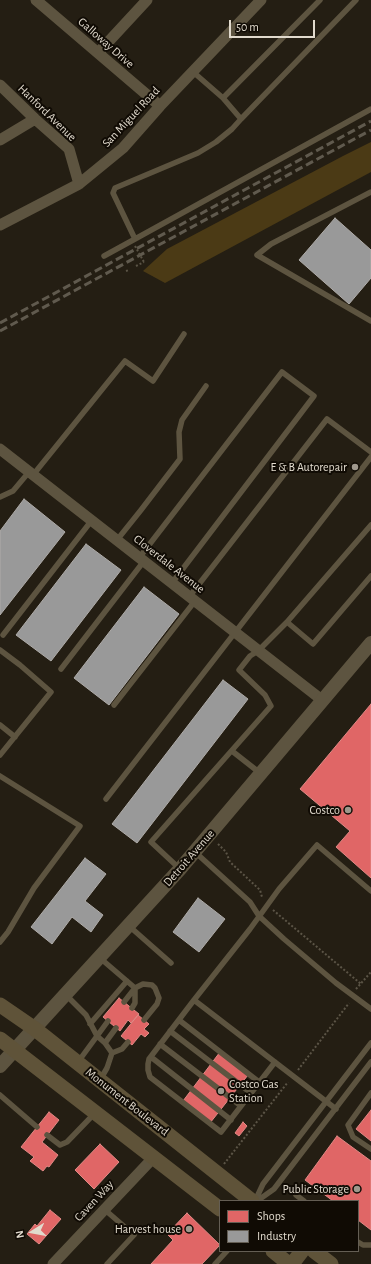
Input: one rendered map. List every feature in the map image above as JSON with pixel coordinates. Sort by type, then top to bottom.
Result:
[{"type":"main road","name":"Monument Boulevard","points":[[0,1005],[35,1029],[77,1064],[100,1080],[251,1200]]},
{"type":"main road","points":[[0,1039],[219,1208]]},
{"type":"main road","points":[[274,1252],[290,1264],[301,1252]]},
{"type":"main road","points":[[315,1252],[331,1264]]},
{"type":"street","name":"Galloway Drive","points":[[37,0],[160,106]]},
{"type":"street","points":[[98,53],[147,0]]},
{"type":"street","name":"San Miguel Road","points":[[0,225],[79,184],[123,148],[192,71],[261,0]]},
{"type":"street","name":"Hanford Avenue","points":[[0,86],[69,149],[79,184]]},
{"type":"street","points":[[0,140],[35,119]]},
{"type":"street","name":"Cloverdale Avenue","points":[[0,449],[322,700]]},
{"type":"street","name":"Detroit Avenue","points":[[0,1066],[195,852],[371,643]]},
{"type":"street","name":"Caven Way","points":[[53,1264],[154,1157]]},
{"type":"lane","points":[[223,98],[320,0]]},
{"type":"lane","points":[[135,239],[113,193],[115,188],[198,153],[216,142],[232,129],[356,0]]},
{"type":"lane","points":[[192,71],[223,98],[241,119]]},
{"type":"lane","points":[[104,256],[371,109]]},
{"type":"lane","points":[[371,192],[271,244],[257,255],[371,321]]},
{"type":"lane","points":[[0,497],[13,491],[31,474],[125,361],[153,381],[184,334]]},
{"type":"lane","points":[[61,669],[282,372],[314,396],[172,583]]},
{"type":"lane","points":[[117,540],[180,459],[179,432],[182,420],[206,386]]},
{"type":"lane","points":[[114,705],[327,419],[371,452]]},
{"type":"lane","points":[[106,799],[371,457]]},
{"type":"lane","points":[[3,635],[92,520]]},
{"type":"lane","points":[[180,869],[151,842],[271,706],[265,695],[239,670],[250,656],[258,651],[287,622],[371,524]]},
{"type":"lane","points":[[287,622],[313,644],[371,576]]},
{"type":"lane","points":[[0,650],[51,692],[0,755]]},
{"type":"lane","points":[[0,725],[15,737]]},
{"type":"lane","points":[[232,750],[261,773]]},
{"type":"lane","points":[[0,776],[80,826],[34,888],[8,932],[0,942]]},
{"type":"lane","points":[[276,1062],[221,1132],[150,1077],[148,1064],[160,1044],[268,904],[317,846],[371,891]]},
{"type":"lane","points":[[195,852],[250,902],[259,916],[336,983],[371,1009]]},
{"type":"lane","points":[[129,926],[171,963]]},
{"type":"lane","points":[[100,958],[135,988],[135,1003],[132,1008]]},
{"type":"lane","points":[[90,1024],[127,981]]},
{"type":"lane","points":[[124,1002],[135,988],[143,984],[152,985],[158,992],[159,998],[157,1004],[144,1020]]},
{"type":"lane","points":[[66,995],[86,1015],[97,1036],[112,1053]]},
{"type":"lane","points":[[194,1000],[336,1109]]},
{"type":"lane","points":[[179,1020],[259,1082]]},
{"type":"lane","points":[[77,1064],[108,1021]]},
{"type":"lane","points":[[105,1044],[116,1028]]},
{"type":"lane","points":[[170,1031],[251,1093]]},
{"type":"lane","points":[[100,1080],[107,1068],[112,1053],[122,1049],[128,1042]]},
{"type":"lane","points":[[256,1200],[262,1184],[371,1043]]},
{"type":"lane","points":[[160,1044],[241,1106]]},
{"type":"lane","points":[[151,1057],[231,1120]]},
{"type":"lane","points":[[257,1200],[274,1188],[371,1062]]},
{"type":"lane","points":[[371,1092],[348,1126],[353,1137],[371,1149]]},
{"type":"lane","points":[[0,1095],[37,1127]]},
{"type":"lane","points":[[47,1135],[60,1145],[67,1142],[96,1112]]},
{"type":"lane","points":[[296,1195],[303,1200]]},
{"type":"lane","points":[[104,1209],[134,1235],[107,1264]]},
{"type":"lane","points":[[359,1243],[363,1245],[371,1245]]},
{"type":"lane","points":[[215,1264],[226,1252]]},
{"type":"path","points":[[135,246],[144,262],[136,266]]},
{"type":"path","points":[[209,836],[226,852],[230,862],[260,890],[262,896],[273,910],[360,984]]},
{"type":"shaded area","points":[[371,142],[371,172],[165,283],[143,271],[167,249]]},
{"type":"building: Shops","name":"Costco","points":[[371,704],[371,878],[336,847],[350,831],[300,789]]},
{"type":"building: Shops","points":[[119,998],[139,1014],[131,1023],[128,1020],[120,1031],[103,1017]]},
{"type":"building: Shops","points":[[138,1015],[149,1024],[144,1029],[149,1033],[145,1037],[141,1034],[132,1045],[121,1036]]},
{"type":"building: Shops","points":[[220,1052],[248,1075],[210,1123],[183,1101]]},
{"type":"building: Shops","points":[[371,1110],[371,1141],[356,1129]]},
{"type":"building: Shops","points":[[49,1112],[59,1120],[42,1142],[58,1155],[49,1167],[47,1166],[43,1171],[30,1161],[34,1157],[21,1147]]},
{"type":"building: Shops","points":[[243,1122],[247,1126],[239,1136],[235,1133]]},
{"type":"building: Shops","points":[[337,1136],[371,1161],[371,1230],[359,1221],[359,1200],[332,1200],[305,1180]]},
{"type":"building: Shops","points":[[100,1144],[119,1162],[94,1189],[75,1170]]},
{"type":"building: Shops","points":[[50,1210],[61,1219],[39,1244],[27,1234],[35,1224],[37,1226]]},
{"type":"building: Shops","points":[[187,1213],[219,1244],[219,1246],[202,1264],[151,1264],[173,1240],[167,1234]]},
{"type":"building: Industry","points":[[335,218],[371,250],[371,278],[349,304],[299,260]]},
{"type":"building: Industry","points":[[24,499],[65,532],[0,615],[0,531]]},
{"type":"building: Industry","points":[[86,544],[121,570],[51,661],[16,635]]},
{"type":"building: Industry","points":[[144,587],[179,614],[109,705],[74,678]]},
{"type":"building: Industry","points":[[223,680],[248,699],[137,843],[112,824]]},
{"type":"building: Industry","points":[[85,858],[106,874],[85,901],[103,915],[91,932],[72,917],[52,944],[31,927]]},
{"type":"building: Industry","points":[[198,898],[225,919],[199,952],[173,932]]},
{"type":"railway","points":[[0,323],[371,121]]},
{"type":"railway","points":[[0,331],[371,130]]},
{"type":"place","name":"E & B Autorepair","points":[[355,467]]},
{"type":"place","name":"Costco","points":[[348,810]]},
{"type":"place","name":"Costco Gas Station","points":[[221,1091]]},
{"type":"place","name":"Public Storage","points":[[357,1189]]},
{"type":"place","name":"Harvest house","points":[[189,1229]]}]
